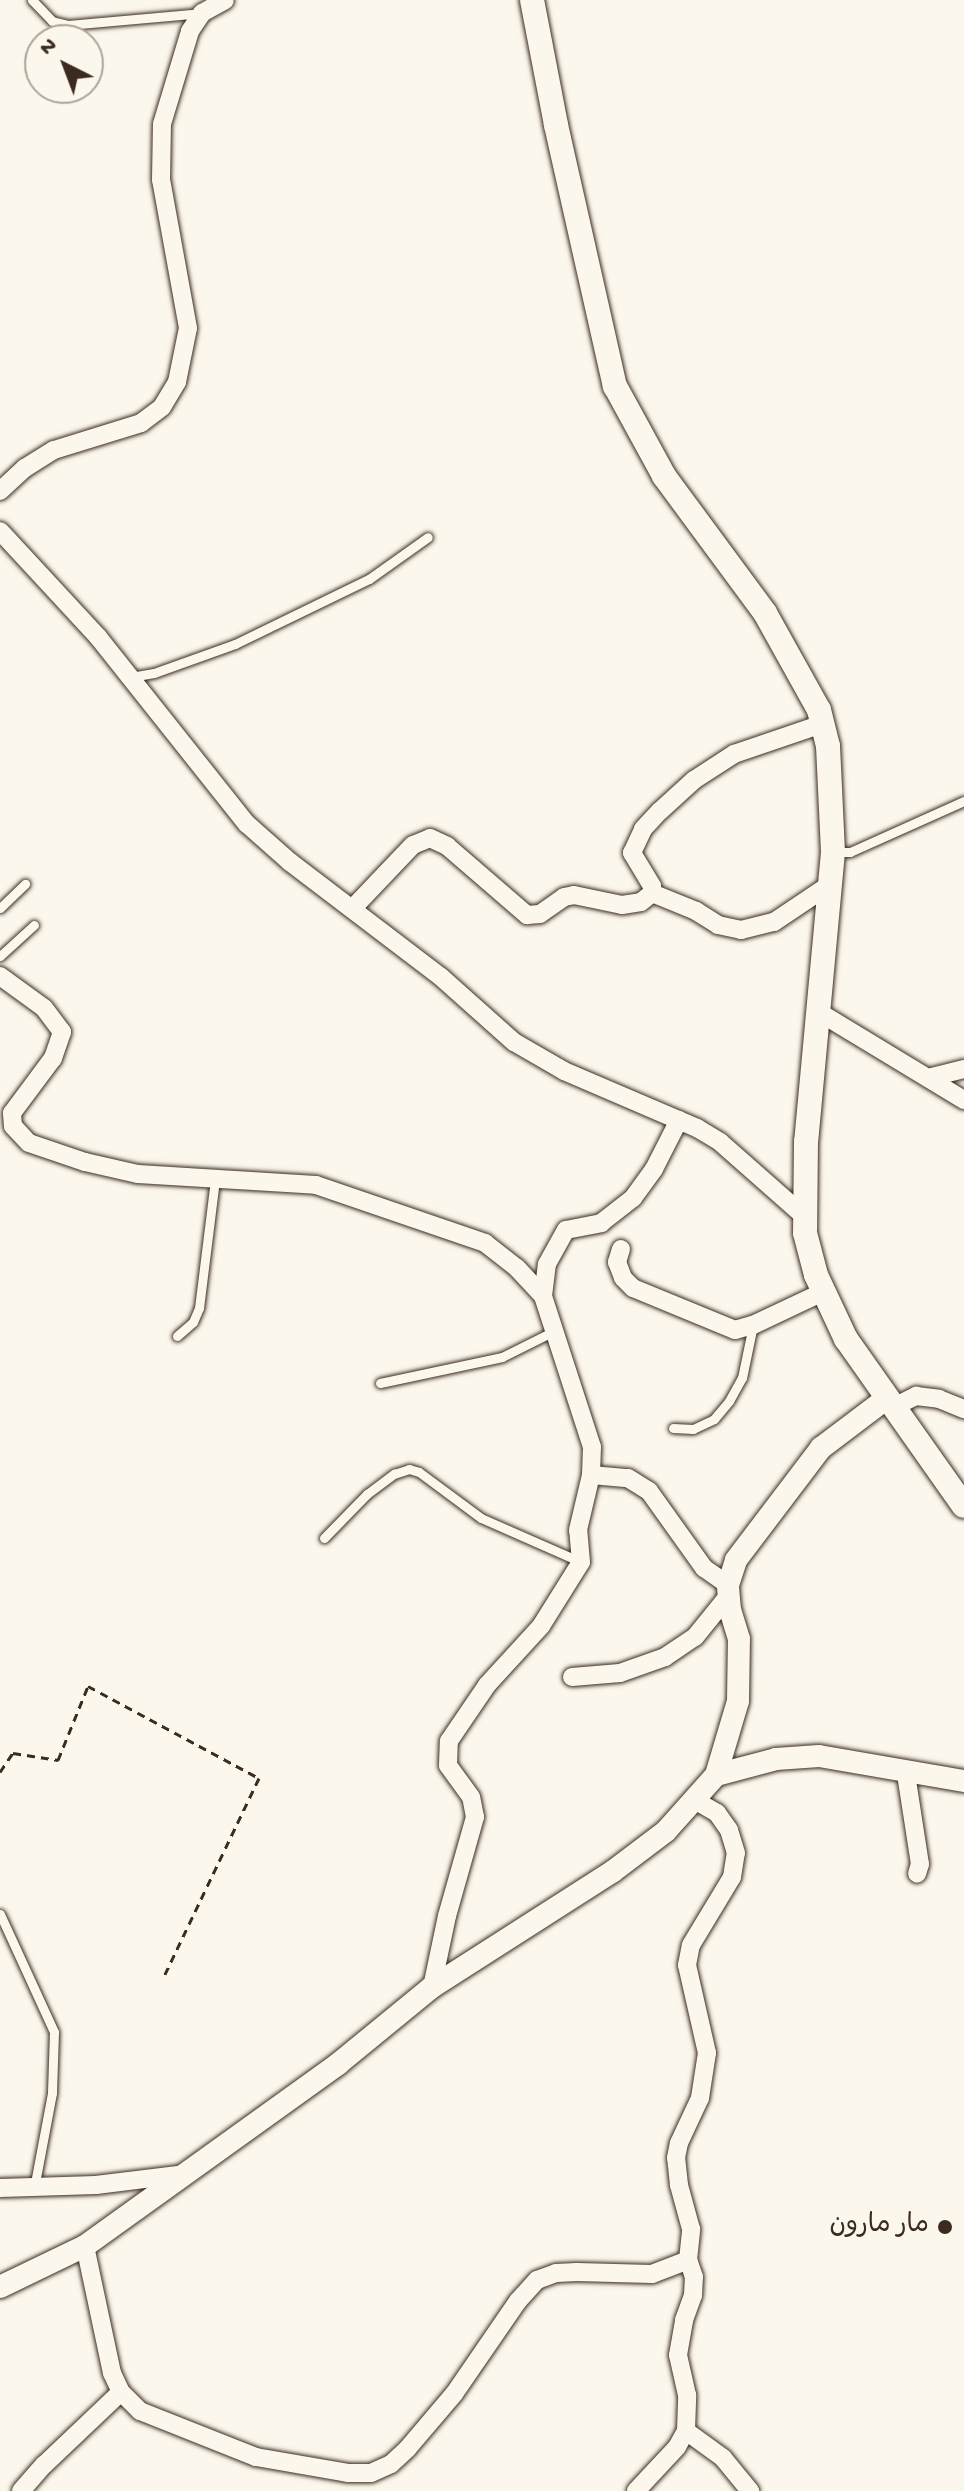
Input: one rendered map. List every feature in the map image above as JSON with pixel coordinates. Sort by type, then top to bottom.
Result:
[{"type":"main road","points":[[532,0],[615,386],[664,476],[765,613],[793,659],[822,724],[828,746],[833,852],[817,1011],[805,1233],[823,1292],[846,1339],[964,1506]]},
{"type":"street","points":[[0,491],[25,468],[54,450],[121,432],[141,423],[162,407],[177,382],[188,328],[158,153],[162,124],[190,31],[202,13],[225,0]]},
{"type":"street","points":[[0,531],[131,677],[247,824],[441,977],[514,1042],[540,1058],[679,1120],[720,1142],[804,1216]]},
{"type":"street","points":[[652,893],[652,886],[632,853],[637,838],[660,811],[694,780],[734,754],[822,724]]},
{"type":"street","points":[[352,909],[418,840],[430,838],[447,846],[527,915],[540,914],[568,896],[622,905],[641,902],[652,893]]},
{"type":"street","points":[[652,893],[696,911],[718,925],[741,930],[774,922],[829,885]]},
{"type":"street","points":[[0,976],[44,1008],[62,1032],[61,1045],[6,1124],[29,1143],[85,1162],[138,1174],[316,1185],[485,1243],[517,1268],[543,1296]]},
{"type":"street","points":[[817,1011],[964,1100]]},
{"type":"street","points":[[928,1078],[964,1069]]},
{"type":"street","points":[[432,1987],[458,1873],[471,1841],[475,1817],[471,1797],[448,1765],[449,1741],[487,1685],[549,1615],[581,1562],[578,1530],[591,1475],[592,1447],[552,1332],[543,1296],[547,1264],[566,1230],[612,1218],[633,1198],[654,1169],[679,1120]]},
{"type":"street","points":[[621,1249],[617,1262],[623,1278],[633,1288],[735,1330],[753,1325],[823,1292]]},
{"type":"street","points":[[572,1677],[620,1673],[665,1657],[695,1637],[728,1590],[736,1560],[821,1448],[890,1402],[916,1396],[939,1399],[964,1409]]},
{"type":"street","points":[[0,2287],[85,2246],[338,2064],[432,1987],[612,1872],[666,1831],[716,1775],[738,1701],[739,1639],[728,1590],[704,1568],[649,1491],[628,1478],[591,1475]]},
{"type":"street","points":[[716,1775],[798,1755],[964,1781]]},
{"type":"street","points":[[906,1774],[920,1864],[917,1874]]},
{"type":"street","points":[[636,2491],[677,2447],[686,2431],[687,2395],[678,2355],[684,2320],[693,2295],[694,2277],[688,2260],[691,2229],[679,2185],[676,2158],[679,2143],[700,2098],[707,2053],[687,1965],[697,1934],[732,1877],[736,1853],[729,1830],[717,1813],[696,1801]]},
{"type":"street","points":[[0,2188],[34,2188],[186,2174]]},
{"type":"street","points":[[85,2246],[105,2346],[121,2392],[140,2411],[158,2421],[256,2457],[370,2482],[427,2428],[518,2301],[537,2280],[566,2272],[652,2274],[688,2260]]},
{"type":"street","points":[[21,2491],[121,2392]]},
{"type":"street","points":[[686,2431],[723,2458],[750,2491]]},
{"type":"lane","points":[[32,0],[52,21],[68,25],[202,13]]},
{"type":"lane","points":[[131,677],[154,673],[235,644],[369,579],[428,537]]},
{"type":"lane","points":[[833,852],[850,852],[964,801]]},
{"type":"lane","points":[[0,908],[25,884]]},
{"type":"lane","points":[[0,956],[34,925]]},
{"type":"lane","points":[[177,1336],[193,1322],[199,1308],[215,1179]]},
{"type":"lane","points":[[673,1428],[693,1429],[714,1419],[729,1401],[742,1378],[753,1325]]},
{"type":"lane","points":[[380,1383],[502,1357],[552,1332]]},
{"type":"lane","points":[[324,1538],[367,1494],[394,1474],[409,1469],[419,1472],[481,1518],[581,1562]]},
{"type":"lane","points":[[0,1914],[54,2032],[52,2093],[34,2188]]},
{"type":"path","points":[[0,1772],[13,1753],[58,1760],[88,1686],[259,1778],[163,1978]]},
{"type":"place","name":"مار مارون","points":[[945,2227]]}]
